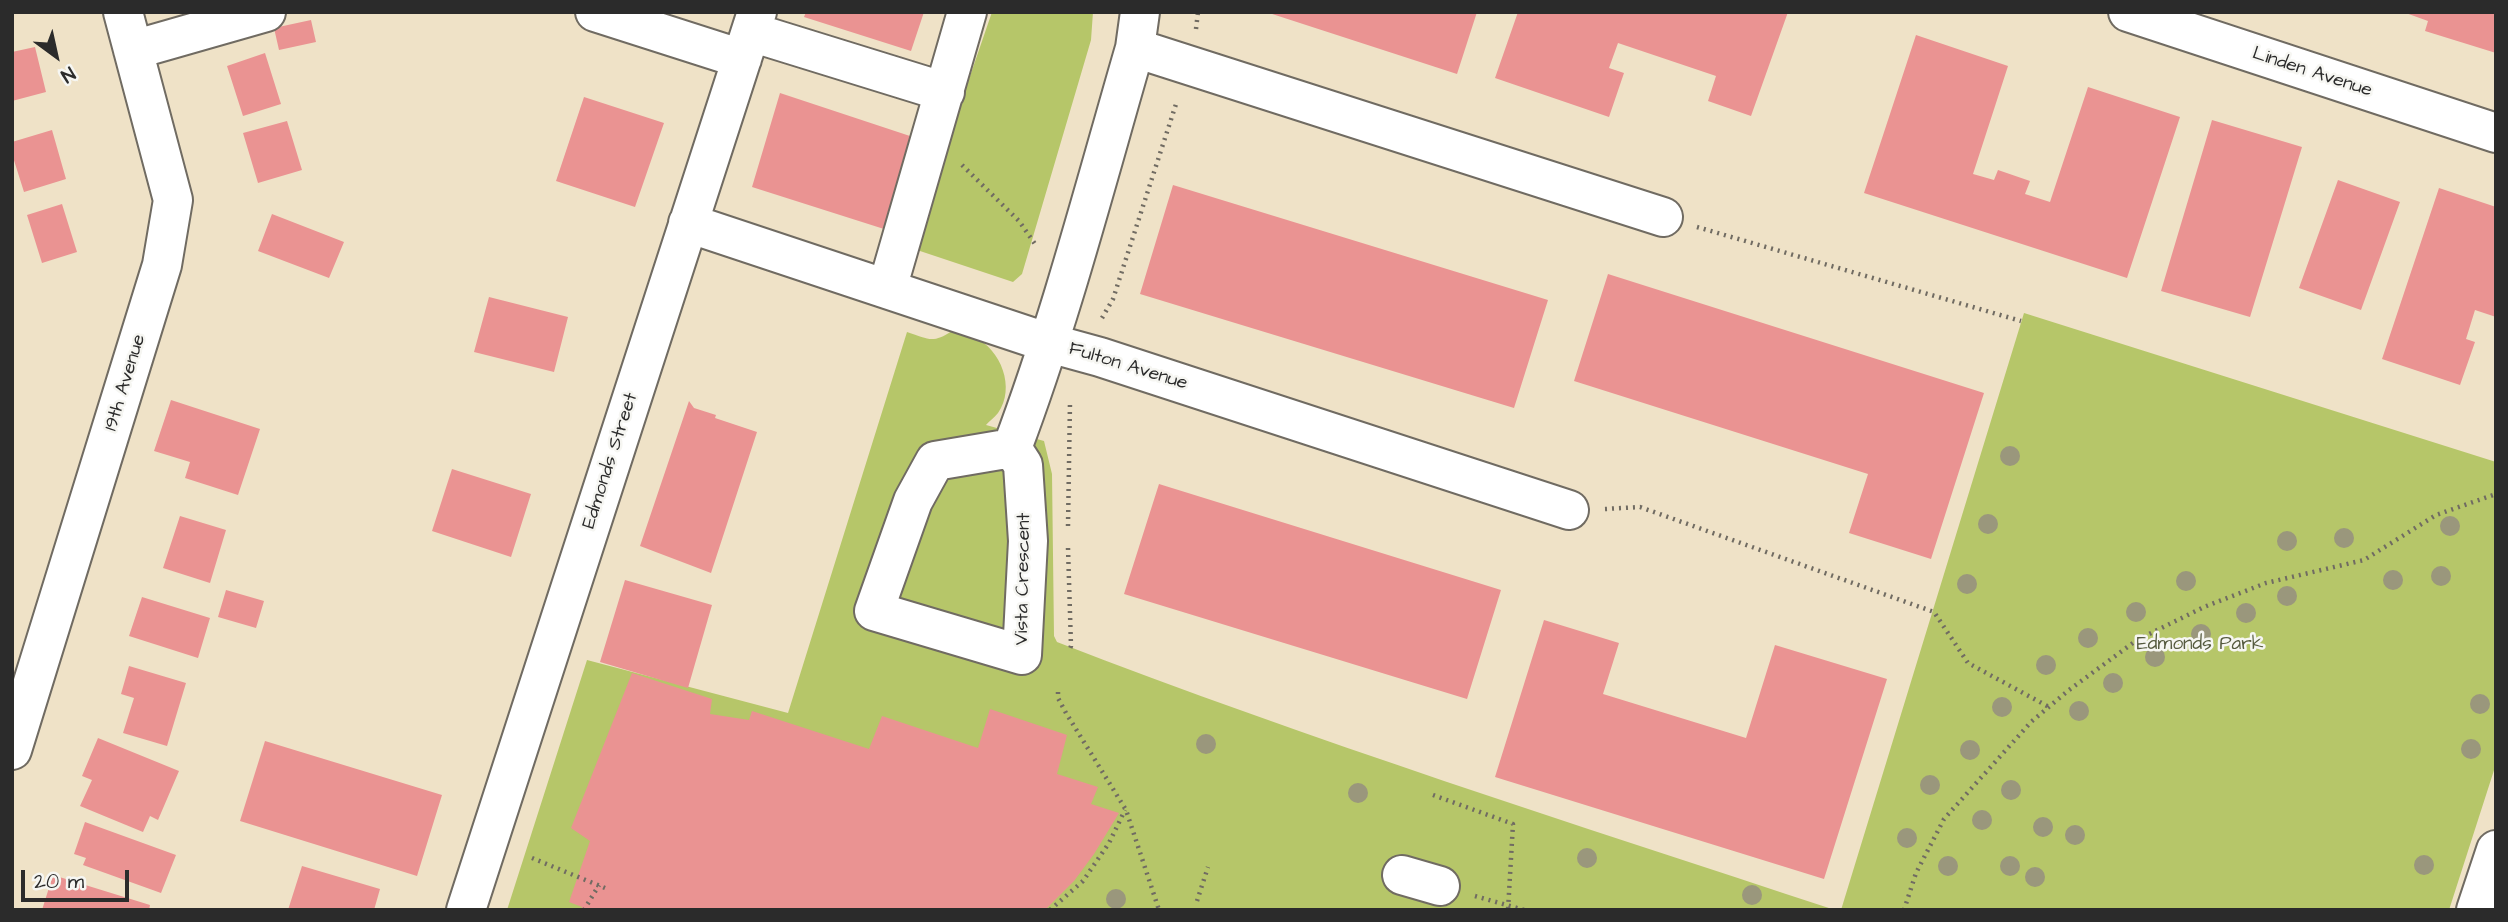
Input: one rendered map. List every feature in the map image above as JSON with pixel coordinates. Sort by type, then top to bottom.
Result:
[{"type":"street","name":"19th Avenue","points":[[12,750],[162,265],[173,200],[123,12]]},
{"type":"street","points":[[133,50],[266,12]]},
{"type":"street","points":[[595,12],[750,34],[945,92]]},
{"type":"street","points":[[887,289],[967,12]]},
{"type":"street","name":"Linden Avenue","points":[[2128,12],[2496,133]]},
{"type":"street","points":[[1012,448],[1049,343],[1138,30],[1189,64],[1663,217]]},
{"type":"street","name":"Edmonds Street","points":[[466,910],[750,34]]},
{"type":"street","name":"Fulton Avenue","points":[[688,223],[1049,343],[1100,357],[1569,510]]},
{"type":"street","name":"Vista Crescent","points":[[1012,448],[1023,465],[1028,541],[1023,655],[874,611],[913,501],[935,461],[1012,448]]},
{"type":"street","points":[[2476,910],[2496,850]]},
{"type":"street","points":[[1402,875],[1440,886]]},
{"type":"path","points":[[1100,321],[1113,299],[1189,64],[1198,12]]},
{"type":"path","points":[[933,130],[964,167],[1019,221],[1035,244]]},
{"type":"path","points":[[1663,217],[2021,321]]},
{"type":"path","points":[[1067,394],[1071,405],[1068,533]]},
{"type":"path","points":[[1904,910],[1916,873],[1944,819],[2031,722],[2137,639],[2204,607],[2266,583],[2364,560],[2436,515],[2496,494]]},
{"type":"path","points":[[1569,510],[1640,507],[1934,612],[1968,663],[2049,707]]},
{"type":"path","points":[[1068,545],[1069,651]]},
{"type":"path","points":[[1058,692],[1058,698],[1066,713],[1126,810],[1159,910]]},
{"type":"path","points":[[1433,795],[1513,824],[1508,908]]},
{"type":"path","points":[[1050,910],[1083,881],[1110,843],[1126,810]]},
{"type":"path","points":[[533,858],[606,888]]},
{"type":"path","points":[[1197,901],[1208,867]]},
{"type":"path","points":[[584,910],[598,885]]},
{"type":"path","points":[[1440,886],[1508,908],[1524,910]]},
{"type":"green space","points":[[992,12],[1093,12],[1091,40],[1022,274],[1013,282],[911,248]]},
{"type":"green space","name":"Edmonds Park","points":[[2024,313],[2496,462],[2496,764],[2449,910],[1841,910]]},
{"type":"green space","points":[[952,331],[984,343],[992,350],[1003,370],[1006,392],[1003,403],[998,413],[986,425],[1044,441],[1052,474],[1054,636],[1057,642],[1347,748],[1835,910],[507,910],[587,660],[788,713],[907,332],[935,339]]},
{"type":"building","points":[[806,12],[924,12],[911,51],[804,17]]},
{"type":"building","points":[[1266,12],[1477,12],[1457,74]]},
{"type":"building","points":[[1518,12],[1788,12],[1751,116],[1708,101],[1716,76],[1618,43],[1609,68],[1624,73],[1609,117],[1495,78]]},
{"type":"building","points":[[2403,12],[2496,12],[2496,53],[2425,31],[2428,21]]},
{"type":"building","points":[[311,20],[316,42],[279,50],[274,28]]},
{"type":"building","points":[[1916,35],[2008,66],[1973,174],[1994,180],[1998,170],[2030,181],[2025,194],[2050,202],[2088,87],[2180,117],[2127,278],[1864,193]]},
{"type":"building","points":[[35,47],[46,92],[12,101],[12,52]]},
{"type":"building","points":[[265,53],[281,104],[243,116],[227,66]]},
{"type":"building","points":[[780,93],[916,138],[884,229],[752,187]]},
{"type":"building","points":[[584,97],[664,123],[635,207],[556,181]]},
{"type":"building","points":[[2212,120],[2302,147],[2250,317],[2161,291]]},
{"type":"building","points":[[287,121],[302,170],[258,183],[243,133]]},
{"type":"building","points":[[52,130],[66,179],[24,192],[12,154],[12,142]]},
{"type":"building","points":[[2338,180],[2400,202],[2361,310],[2299,288]]},
{"type":"building","points":[[1173,185],[1548,300],[1514,408],[1140,294]]},
{"type":"building","points":[[2439,188],[2496,207],[2496,317],[2475,310],[2466,339],[2475,342],[2460,385],[2382,359]]},
{"type":"building","points":[[62,204],[77,252],[42,263],[27,215]]},
{"type":"building","points":[[272,214],[344,242],[329,278],[258,251]]},
{"type":"building","points":[[1608,274],[1984,393],[1931,559],[1849,533],[1868,474],[1574,381]]},
{"type":"building","points":[[489,297],[568,317],[554,372],[474,352]]},
{"type":"building","points":[[171,400],[260,429],[238,495],[185,478],[190,462],[154,451]]},
{"type":"building","points":[[689,401],[694,408],[716,415],[715,418],[757,432],[711,573],[640,546]]},
{"type":"building","points":[[452,469],[531,494],[511,557],[432,531]]},
{"type":"building","points":[[1159,484],[1501,590],[1467,699],[1124,594]]},
{"type":"building","points":[[180,516],[226,530],[210,583],[163,568]]},
{"type":"building","points":[[625,580],[712,605],[688,688],[600,662]]},
{"type":"building","points":[[226,590],[264,601],[256,628],[218,617]]},
{"type":"building","points":[[142,597],[210,618],[198,658],[129,636]]},
{"type":"building","points":[[1544,620],[1619,643],[1603,694],[1746,738],[1775,645],[1887,679],[1824,879],[1495,777]]},
{"type":"building","points":[[129,666],[186,683],[167,746],[123,733],[134,698],[121,694]]},
{"type":"building","points":[[632,673],[712,699],[710,714],[749,720],[752,711],[869,749],[882,716],[978,748],[990,709],[1067,735],[1057,774],[1098,787],[1091,804],[1119,813],[1074,881],[1045,910],[581,910],[582,907],[569,902],[590,841],[571,828]]},
{"type":"building","points":[[98,738],[179,771],[158,820],[150,816],[143,832],[80,806],[92,780],[82,776]]},
{"type":"building","points":[[265,741],[442,795],[417,876],[240,821]]},
{"type":"building","points":[[85,822],[176,855],[161,893],[83,865],[86,858],[74,854]]},
{"type":"building","points":[[302,866],[380,889],[374,910],[288,910]]},
{"type":"building","points":[[53,875],[150,905],[149,910],[42,910]]}]
